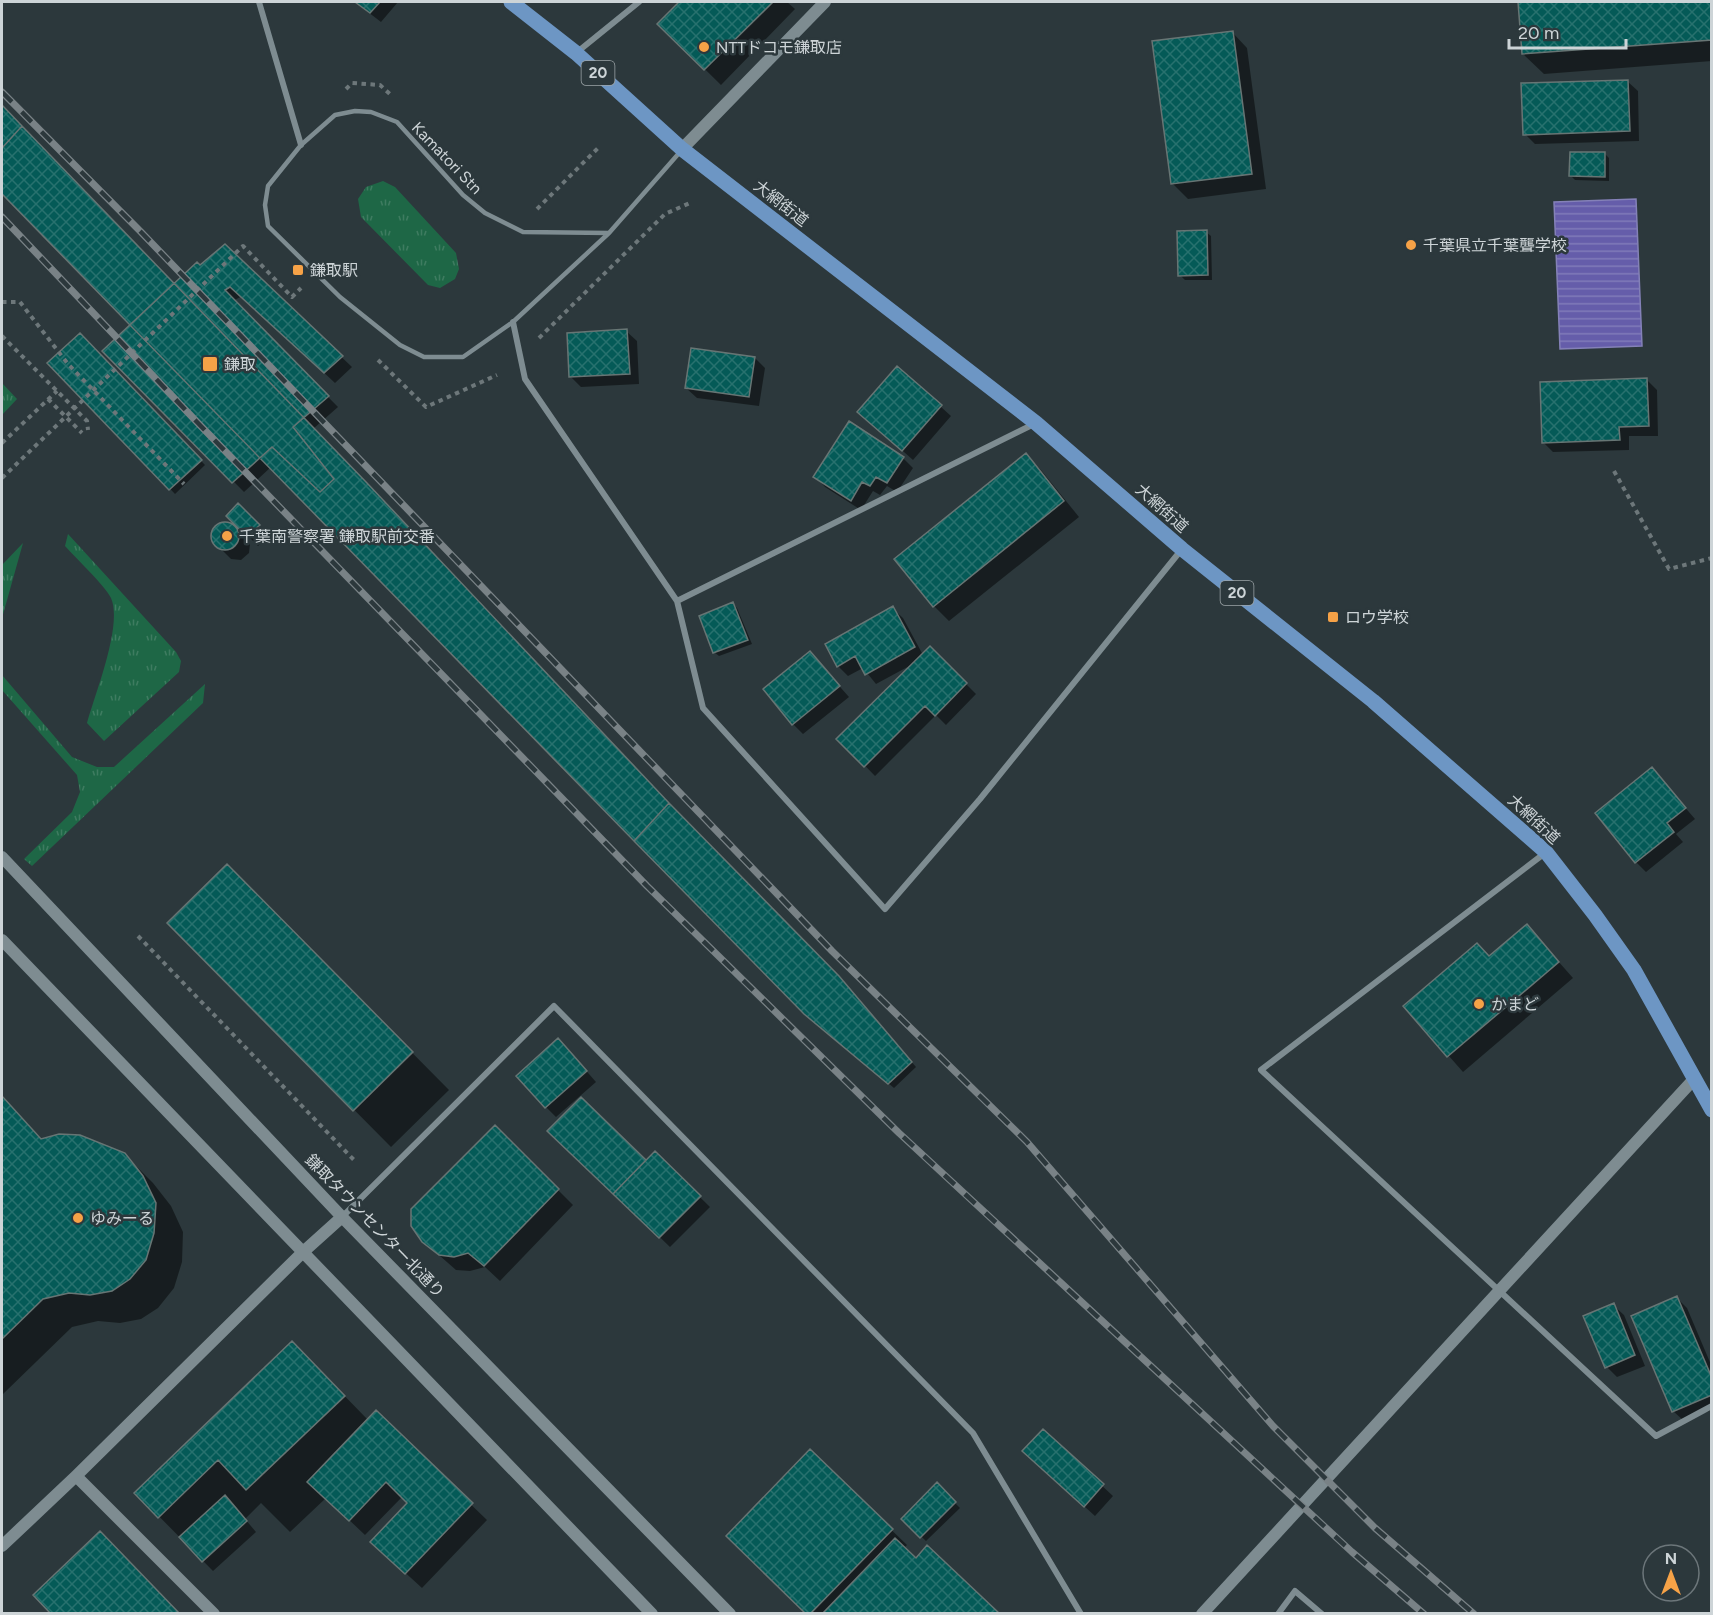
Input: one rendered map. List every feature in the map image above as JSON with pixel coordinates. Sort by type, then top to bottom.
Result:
[{"type":"main road","name":"大網街道","points":[[511,2],[576,53],[682,149],[1036,423],[1182,549],[1373,700],[1546,852],[1634,970],[1712,1110]]},
{"type":"street","points":[[260,2],[301,145]]},
{"type":"street","points":[[576,53],[639,2]]},
{"type":"street","points":[[682,149],[825,2]]},
{"type":"street","points":[[513,322],[525,379],[677,601],[703,708],[885,909],[980,798],[1182,549]]},
{"type":"street","points":[[677,601],[1036,423]]},
{"type":"street","points":[[1546,852],[1261,1070],[1656,1436],[1712,1406]]},
{"type":"street","name":"鎌取タウンセンター北通り","points":[[2,857],[342,1217],[730,1614]]},
{"type":"street","points":[[2,940],[652,1614]]},
{"type":"street","points":[[2,1546],[302,1253],[342,1217],[554,1005],[973,1432],[1081,1614]]},
{"type":"street","points":[[1202,1614],[1695,1078]]},
{"type":"street","points":[[76,1476],[214,1614]]},
{"type":"street","points":[[1278,1614],[1294,1591],[1322,1614]]},
{"type":"lane","name":"Kamatori Stn","points":[[609,233],[522,232],[485,213],[463,195],[397,122],[371,112],[355,111],[335,115],[301,145],[268,186],[265,205],[268,226],[340,297],[400,345],[424,357],[463,357],[513,322],[609,233],[682,149]]},
{"type":"path","points":[[345,91],[352,83],[380,85],[396,100]]},
{"type":"path","points":[[531,215],[598,148]]},
{"type":"path","points":[[534,342],[665,214],[692,202]]},
{"type":"path","points":[[2,478],[243,246],[292,297]]},
{"type":"path","points":[[2,302],[20,302],[68,364],[184,484]]},
{"type":"path","points":[[2,336],[56,392]]},
{"type":"path","points":[[377,359],[426,407],[497,375]]},
{"type":"path","points":[[44,381],[87,421],[88,430]]},
{"type":"path","points":[[2,443],[56,392]]},
{"type":"path","points":[[48,399],[82,433]]},
{"type":"path","points":[[1614,471],[1669,569],[1712,558]]},
{"type":"path","points":[[138,936],[354,1160]]},
{"type":"green space","points":[[383,181],[395,187],[456,253],[459,269],[455,279],[440,288],[428,285],[361,217],[358,199],[366,187]]},
{"type":"green space","points":[[2,383],[17,399],[2,415]]},
{"type":"green space","points":[[68,534],[176,652],[181,661],[179,672],[104,741],[87,723],[111,642],[114,610],[108,593],[65,546]]},
{"type":"green space","points":[[23,543],[2,618],[2,565]]},
{"type":"green space","points":[[2,675],[72,757],[97,767],[114,767],[205,684],[203,703],[32,866],[24,859],[72,812],[80,792],[77,775],[2,690]]},
{"type":"shaded area","points":[[1636,199],[1642,346],[1560,349],[1554,202]]},
{"type":"building","points":[[355,2],[380,2],[370,13]]},
{"type":"building","name":"NTTドコモ鎌取店","points":[[679,2],[773,2],[704,70],[657,24]]},
{"type":"building","points":[[1518,2],[1712,2],[1712,40],[1522,54]]},
{"type":"building","points":[[1233,31],[1252,174],[1171,184],[1152,41]]},
{"type":"building","points":[[1628,80],[1630,131],[1523,135],[1521,83]]},
{"type":"building","points":[[2,105],[22,126],[2,148]]},
{"type":"building","points":[[22,126],[367,483],[669,803],[634,841],[2,194],[2,148]]},
{"type":"building","points":[[1570,152],[1605,152],[1605,177],[1569,176]]},
{"type":"building","points":[[1207,230],[1208,275],[1178,276],[1177,231]]},
{"type":"building","points":[[225,244],[343,356],[324,373],[230,287],[225,290],[329,396],[293,427],[334,479],[320,492],[272,447],[232,483],[102,351],[197,262],[200,265]]},
{"type":"building","points":[[627,329],[630,374],[569,377],[567,333]]},
{"type":"building","points":[[80,333],[202,460],[169,490],[47,363]]},
{"type":"building","points":[[691,348],[755,357],[749,397],[685,388]]},
{"type":"building","points":[[897,366],[942,405],[902,451],[857,412]]},
{"type":"building","points":[[1647,378],[1649,426],[1619,427],[1620,440],[1542,443],[1540,382]]},
{"type":"building","points":[[849,421],[904,457],[887,483],[876,477],[870,486],[862,482],[851,501],[813,477]]},
{"type":"building","points":[[1026,453],[1064,501],[933,607],[894,559]]},
{"type":"building","points":[[238,503],[260,525],[247,537],[226,516]]},
{"type":"building","points":[[225,522],[235,526],[239,536],[235,546],[225,550],[215,546],[211,536],[215,526]]},
{"type":"building","points":[[733,602],[748,640],[713,653],[699,616]]},
{"type":"building","points":[[893,606],[915,647],[865,675],[855,656],[837,667],[825,644]]},
{"type":"building","points":[[930,646],[967,683],[935,716],[925,706],[864,767],[836,739]]},
{"type":"building","points":[[810,651],[840,686],[792,725],[763,689]]},
{"type":"building","points":[[1652,767],[1686,808],[1667,823],[1674,832],[1635,863],[1595,813]]},
{"type":"building","points":[[669,803],[839,976],[912,1062],[888,1084],[804,1014],[634,841]]},
{"type":"building","points":[[227,864],[413,1052],[353,1111],[167,923]]},
{"type":"building","points":[[1527,924],[1559,962],[1447,1057],[1403,1006],[1477,943],[1489,956]]},
{"type":"building","points":[[558,1038],[587,1071],[545,1108],[516,1076]]},
{"type":"building","name":"ゆみーる","points":[[2,1096],[41,1139],[59,1134],[80,1135],[125,1153],[143,1176],[156,1203],[154,1233],[146,1260],[130,1279],[112,1291],[90,1295],[69,1293],[43,1299],[2,1339]]},
{"type":"building","points":[[581,1097],[646,1160],[613,1194],[547,1131]]},
{"type":"building","points":[[495,1125],[559,1189],[484,1266],[468,1253],[454,1257],[439,1255],[422,1242],[411,1226],[411,1209]]},
{"type":"building","points":[[655,1151],[701,1196],[659,1238],[613,1194]]},
{"type":"building","points":[[1677,1296],[1712,1378],[1712,1395],[1672,1412],[1631,1316]]},
{"type":"building","points":[[1614,1303],[1635,1355],[1605,1368],[1583,1316]]},
{"type":"building","points":[[292,1341],[345,1396],[246,1490],[218,1460],[158,1518],[134,1493]]},
{"type":"building","points":[[376,1410],[473,1503],[405,1574],[370,1542],[407,1503],[386,1482],[349,1521],[307,1482]]},
{"type":"building","points":[[1043,1429],[1104,1484],[1084,1507],[1022,1451]]},
{"type":"building","points":[[810,1449],[893,1529],[810,1614],[806,1614],[726,1536]]},
{"type":"building","points":[[937,1482],[956,1502],[920,1538],[901,1519]]},
{"type":"building","points":[[225,1495],[247,1521],[202,1562],[179,1537]]},
{"type":"building","points":[[100,1531],[180,1614],[51,1614],[33,1595]]},
{"type":"building","points":[[895,1538],[916,1558],[927,1545],[1000,1614],[822,1614]]},
{"type":"railway","points":[[2,92],[141,232],[832,951],[1027,1142],[1273,1426],[1375,1528],[1474,1614]]},
{"type":"railway","points":[[2,217],[196,421],[647,886],[899,1133],[1352,1552],[1424,1614]]},
{"type":"place","name":"NTTドコモ鎌取店","points":[[704,47]]},
{"type":"place","name":"千葉県立千葉聾学校","points":[[1411,245]]},
{"type":"place","name":"鎌取駅","points":[[298,270]]},
{"type":"place","name":"鎌取","points":[[210,364]]},
{"type":"place","name":"千葉南警察署 鎌取駅前交番","points":[[227,536]]},
{"type":"place","name":"ロウ学校","points":[[1333,617]]},
{"type":"place","name":"かまど","points":[[1479,1004]]},
{"type":"place","name":"ゆみーる","points":[[78,1218]]}]
